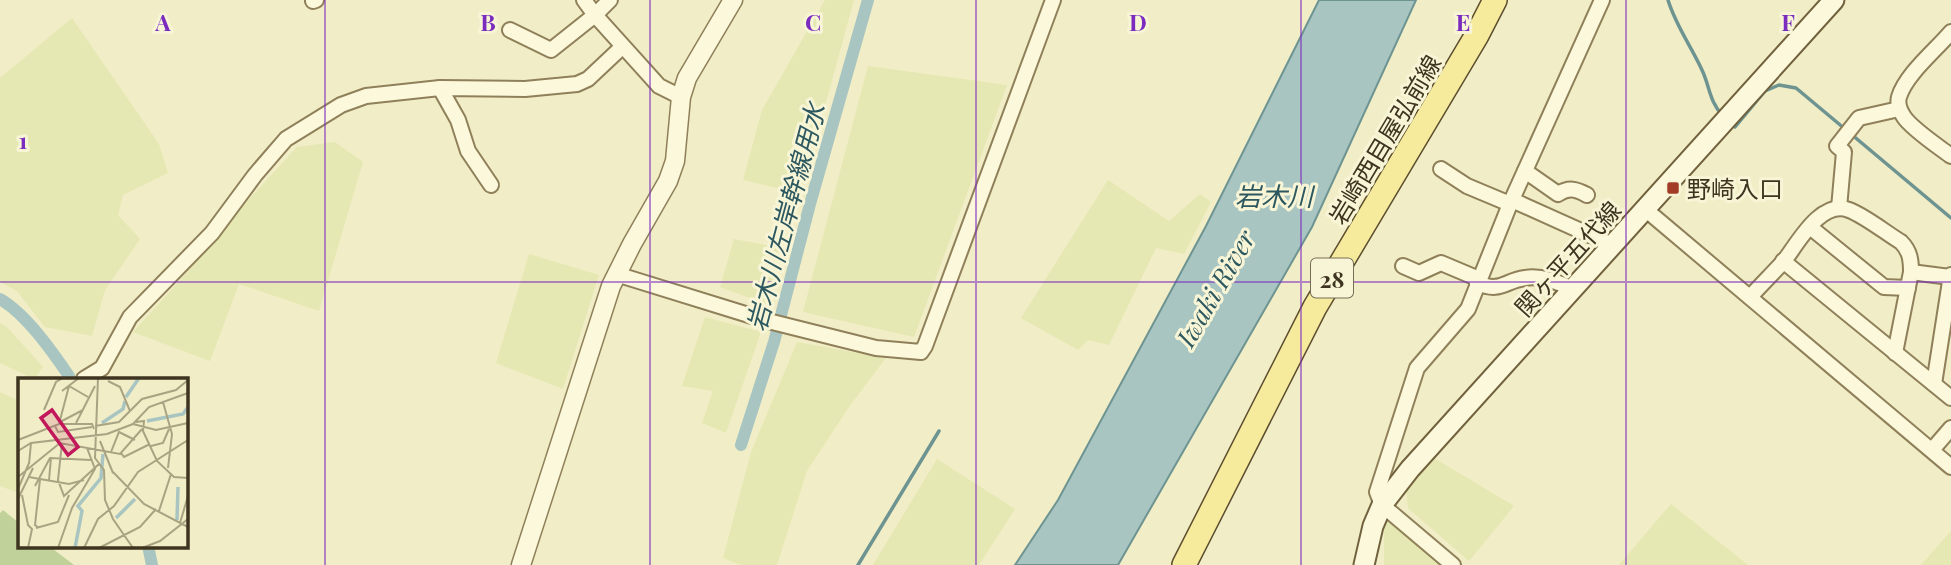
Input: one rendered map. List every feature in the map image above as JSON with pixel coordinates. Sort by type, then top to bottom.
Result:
[{"type":"main road","name":"岩崎西目屋弘前線","points":[[1184,565],[1315,307],[1477,35],[1495,0]]},
{"type":"main road","name":"関ヶ平五代線","points":[[1364,565],[1373,527],[1382,505],[1410,469],[1833,0]]},
{"type":"street","points":[[584,0],[594,15],[659,86],[681,97]]},
{"type":"street","points":[[510,30],[551,50],[610,0]]},
{"type":"street","points":[[521,565],[616,274],[668,181],[675,161],[681,97],[687,78],[733,0]]},
{"type":"street","points":[[616,274],[768,321],[876,348],[921,352],[1053,0]]},
{"type":"street","points":[[1453,565],[1382,505],[1377,492],[1417,368],[1468,309],[1524,171],[1602,0]]},
{"type":"street","points":[[1949,37],[1936,47],[1905,85],[1898,99],[1905,120],[1951,156]]},
{"type":"street","points":[[87,378],[102,368],[130,317],[212,233],[286,139],[341,105],[366,96],[440,88],[525,89],[577,84],[588,79],[622,47]]},
{"type":"street","points":[[440,88],[458,120],[468,152],[491,185]]},
{"type":"street","points":[[1839,208],[1844,152],[1837,146],[1859,118],[1899,108]]},
{"type":"street","points":[[1441,169],[1467,186],[1612,245]]},
{"type":"street","points":[[1524,171],[1558,194],[1576,189],[1587,195]]},
{"type":"street","points":[[1750,297],[1810,227],[1827,212],[1839,208],[1849,210],[1907,248],[1911,272],[1895,352]]},
{"type":"street","points":[[1645,209],[1951,467]]},
{"type":"street","points":[[1810,227],[1884,287],[1908,288]]},
{"type":"street","points":[[1783,261],[1951,398]]},
{"type":"street","points":[[1404,267],[1419,273],[1441,262],[1489,288],[1522,278],[1536,277],[1573,289]]},
{"type":"street","points":[[1911,272],[1950,276],[1934,384]]},
{"type":"street","points":[[1931,450],[1951,428]]},
{"type":"green space","points":[[825,0],[854,0],[801,194],[743,180],[762,110]]},
{"type":"green space","points":[[72,18],[159,144],[168,173],[123,195],[118,215],[140,239],[105,290],[92,336],[45,327],[17,291],[0,282],[0,78]]},
{"type":"green space","points":[[868,66],[1007,85],[914,337],[803,312]]},
{"type":"green space","points":[[335,142],[363,162],[319,311],[239,284],[210,361],[133,332],[297,147]]},
{"type":"green space","points":[[1108,180],[1169,221],[1200,194],[1211,202],[1184,254],[1156,248],[1109,345],[1088,340],[1078,350],[1021,318]]},
{"type":"green space","points":[[734,239],[783,248],[766,304],[720,287]]},
{"type":"green space","points":[[529,254],[599,275],[563,389],[496,363]]},
{"type":"green space","points":[[705,317],[761,332],[726,433],[702,423],[713,391],[682,386]]},
{"type":"green space","points":[[0,323],[7,327],[43,367],[32,378],[0,363]]},
{"type":"green space","points":[[797,342],[886,358],[851,404],[807,471],[777,565],[741,565],[723,558],[751,452]]},
{"type":"green space","points":[[0,392],[18,401],[18,493],[0,486]]},
{"type":"green space","points":[[1434,458],[1514,506],[1469,561],[1408,508],[1406,487]]},
{"type":"green space","points":[[937,459],[1015,509],[979,565],[873,565]]},
{"type":"green space","points":[[1671,504],[1748,565],[1619,565]]},
{"type":"green space","points":[[3,510],[18,522],[18,548],[52,548],[74,565],[0,565],[0,513]]},
{"type":"green space","points":[[1384,515],[1441,565],[1384,565]]},
{"type":"green space","points":[[1951,531],[1951,565],[1921,565]]},
{"type":"water","name":"岩木川","points":[[1319,0],[1416,0],[1312,227],[1118,565],[1015,565],[1058,500],[1206,226]]},
{"type":"waterway","name":"岩木川左岸幹線用水","points":[[741,445],[774,342],[868,0]]},
{"type":"waterway","points":[[1668,0],[1702,70],[1712,99],[1723,116]]},
{"type":"waterway","points":[[1731,123],[1735,127],[1765,91],[1779,85],[1796,88],[1845,129]]},
{"type":"waterway","points":[[1851,134],[1951,218]]},
{"type":"waterway","points":[[0,299],[29,323],[69,376]]},
{"type":"waterway","points":[[858,565],[939,431]]},
{"type":"waterway","points":[[148,548],[152,565]]},
{"type":"place","name":"野崎入口","points":[[1673,188]]},
{"type":"water label","name":"Iwaki River","points":[[1215,288]]}]
